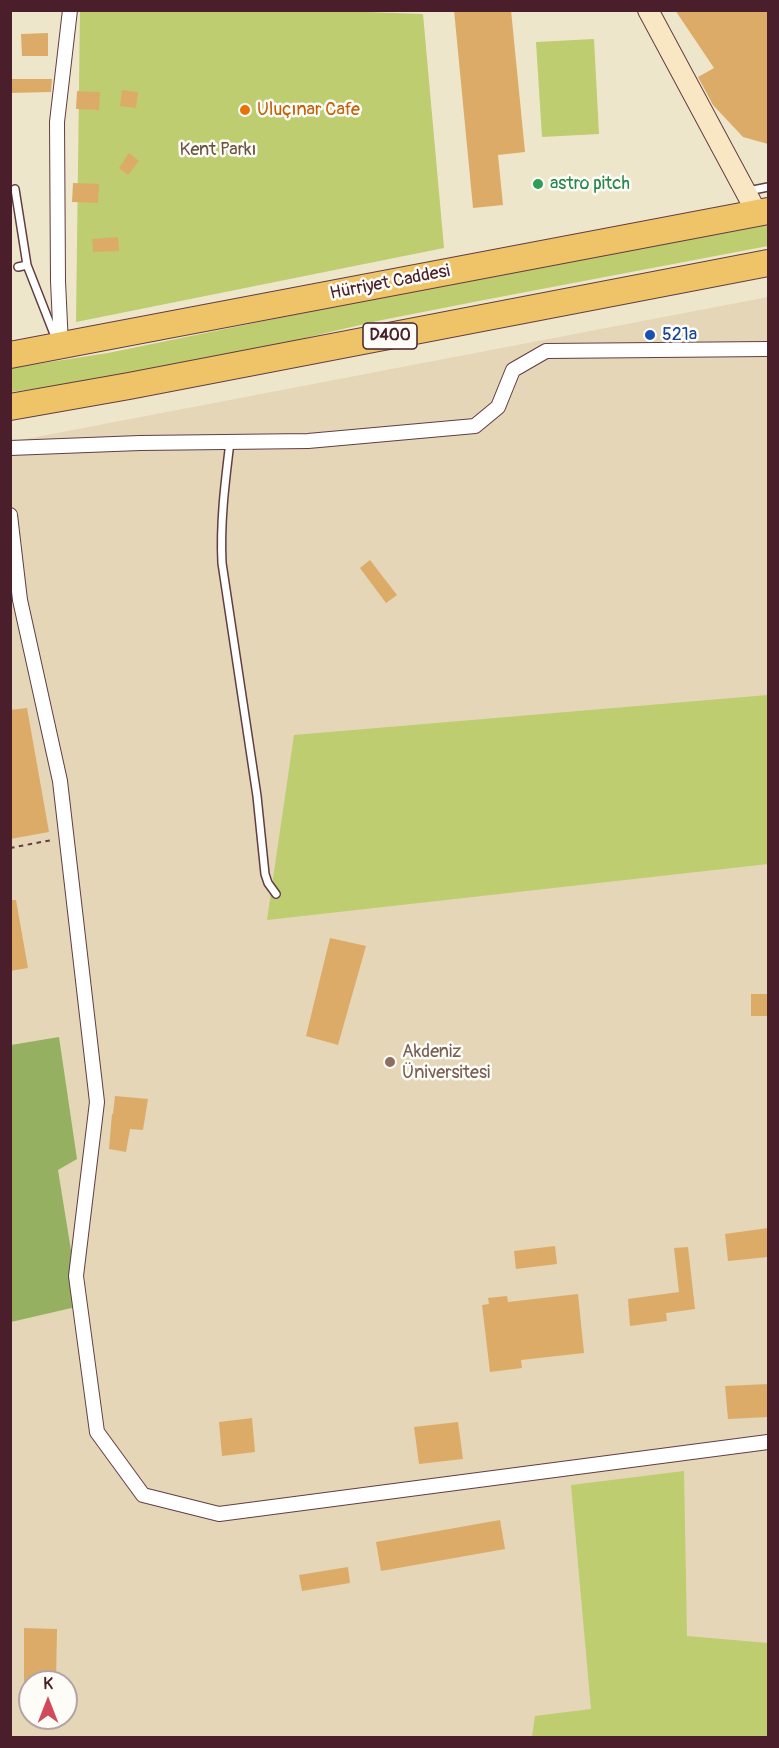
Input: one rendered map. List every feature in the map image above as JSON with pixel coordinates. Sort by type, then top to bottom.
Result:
[{"type":"highway","name":"Hürriyet Caddesi","points":[[10,355],[757,205]]},
{"type":"highway","name":"D400","points":[[10,407],[768,263]]},
{"type":"street","points":[[61,346],[58,281],[57,122],[70,10]]},
{"type":"street","points":[[648,10],[757,205]]},
{"type":"street","points":[[10,448],[308,441],[475,426],[498,407],[513,369],[546,351],[768,349]]},
{"type":"street","points":[[10,515],[20,600],[60,781],[97,1102],[76,1276],[97,1432],[143,1495],[219,1514],[768,1442]]},
{"type":"lane","points":[[757,205],[768,187]]},
{"type":"lane","points":[[15,189],[27,265],[54,334],[61,346]]},
{"type":"lane","points":[[18,267],[27,265]]},
{"type":"lane","points":[[230,442],[222,502],[222,563],[265,874],[276,894]]},
{"type":"path","points":[[10,848],[67,838]]},
{"type":"shaded area","name":"Akdeniz Üniversitesi","points":[[768,297],[768,1737],[11,1737],[10,442]]},
{"type":"green space","name":"Kent Parkı","points":[[310,10],[423,14],[444,248],[76,322],[80,11]]},
{"type":"green space","points":[[594,39],[599,134],[542,137],[536,42]]},
{"type":"green space","points":[[768,222],[768,246],[377,321],[242,355],[105,379],[11,392],[11,368],[108,353],[444,284]]},
{"type":"green space","points":[[768,695],[768,864],[267,920],[294,735]]},
{"type":"green space","points":[[59,1037],[77,1159],[58,1170],[80,1306],[11,1322],[11,1045]]},
{"type":"green space","points":[[684,1471],[687,1636],[768,1643],[768,1737],[532,1737],[535,1716],[591,1709],[571,1485]]},
{"type":"building","points":[[454,10],[511,10],[525,152],[498,155],[503,205],[473,208]]},
{"type":"building","points":[[675,10],[768,10],[768,144],[743,137],[713,105],[698,77],[714,68]]},
{"type":"building","points":[[48,33],[48,56],[22,56],[21,34]]},
{"type":"building","points":[[10,79],[52,79],[51,92],[10,93]]},
{"type":"building","points":[[122,90],[138,92],[136,108],[120,106]]},
{"type":"building","points":[[77,91],[100,92],[99,110],[76,109]]},
{"type":"building","points":[[129,153],[139,161],[128,175],[119,168]]},
{"type":"building","points":[[73,183],[99,184],[98,203],[72,202]]},
{"type":"building","points":[[118,237],[119,251],[93,252],[92,239]]},
{"type":"building","points":[[370,560],[397,595],[386,603],[360,568]]},
{"type":"building","points":[[27,708],[49,832],[10,839],[10,710]]},
{"type":"building","points":[[10,900],[16,900],[28,968],[10,971]]},
{"type":"building","points":[[330,938],[366,946],[338,1045],[306,1036]]},
{"type":"building","points":[[751,994],[768,994],[768,1016],[751,1016]]},
{"type":"building","points":[[115,1096],[148,1099],[143,1130],[130,1129],[126,1152],[109,1149]]},
{"type":"building","points":[[768,1228],[768,1257],[728,1261],[725,1234]]},
{"type":"building","points":[[555,1246],[557,1264],[516,1269],[514,1251]]},
{"type":"building","points":[[688,1247],[695,1309],[666,1313],[667,1321],[630,1326],[628,1299],[679,1292],[674,1248]]},
{"type":"building","points":[[578,1294],[584,1353],[521,1360],[522,1368],[490,1372],[482,1305],[489,1304],[488,1298],[507,1296],[508,1302]]},
{"type":"building","points":[[768,1384],[768,1417],[728,1419],[725,1386]]},
{"type":"building","points":[[252,1418],[255,1452],[222,1456],[219,1422]]},
{"type":"building","points":[[458,1422],[463,1459],[419,1464],[414,1427]]},
{"type":"building","points":[[500,1520],[505,1549],[381,1571],[376,1542]]},
{"type":"building","points":[[348,1567],[350,1583],[302,1591],[299,1575]]},
{"type":"building","points":[[24,1628],[57,1629],[56,1670],[24,1670]]},
{"type":"place","name":"Uluçınar Cafe","points":[[245,110]]},
{"type":"place","name":"astro pitch","points":[[538,184]]},
{"type":"place","name":"521a","points":[[650,335]]},
{"type":"place","name":"Akdeniz Üniversitesi","points":[[390,1062]]}]
